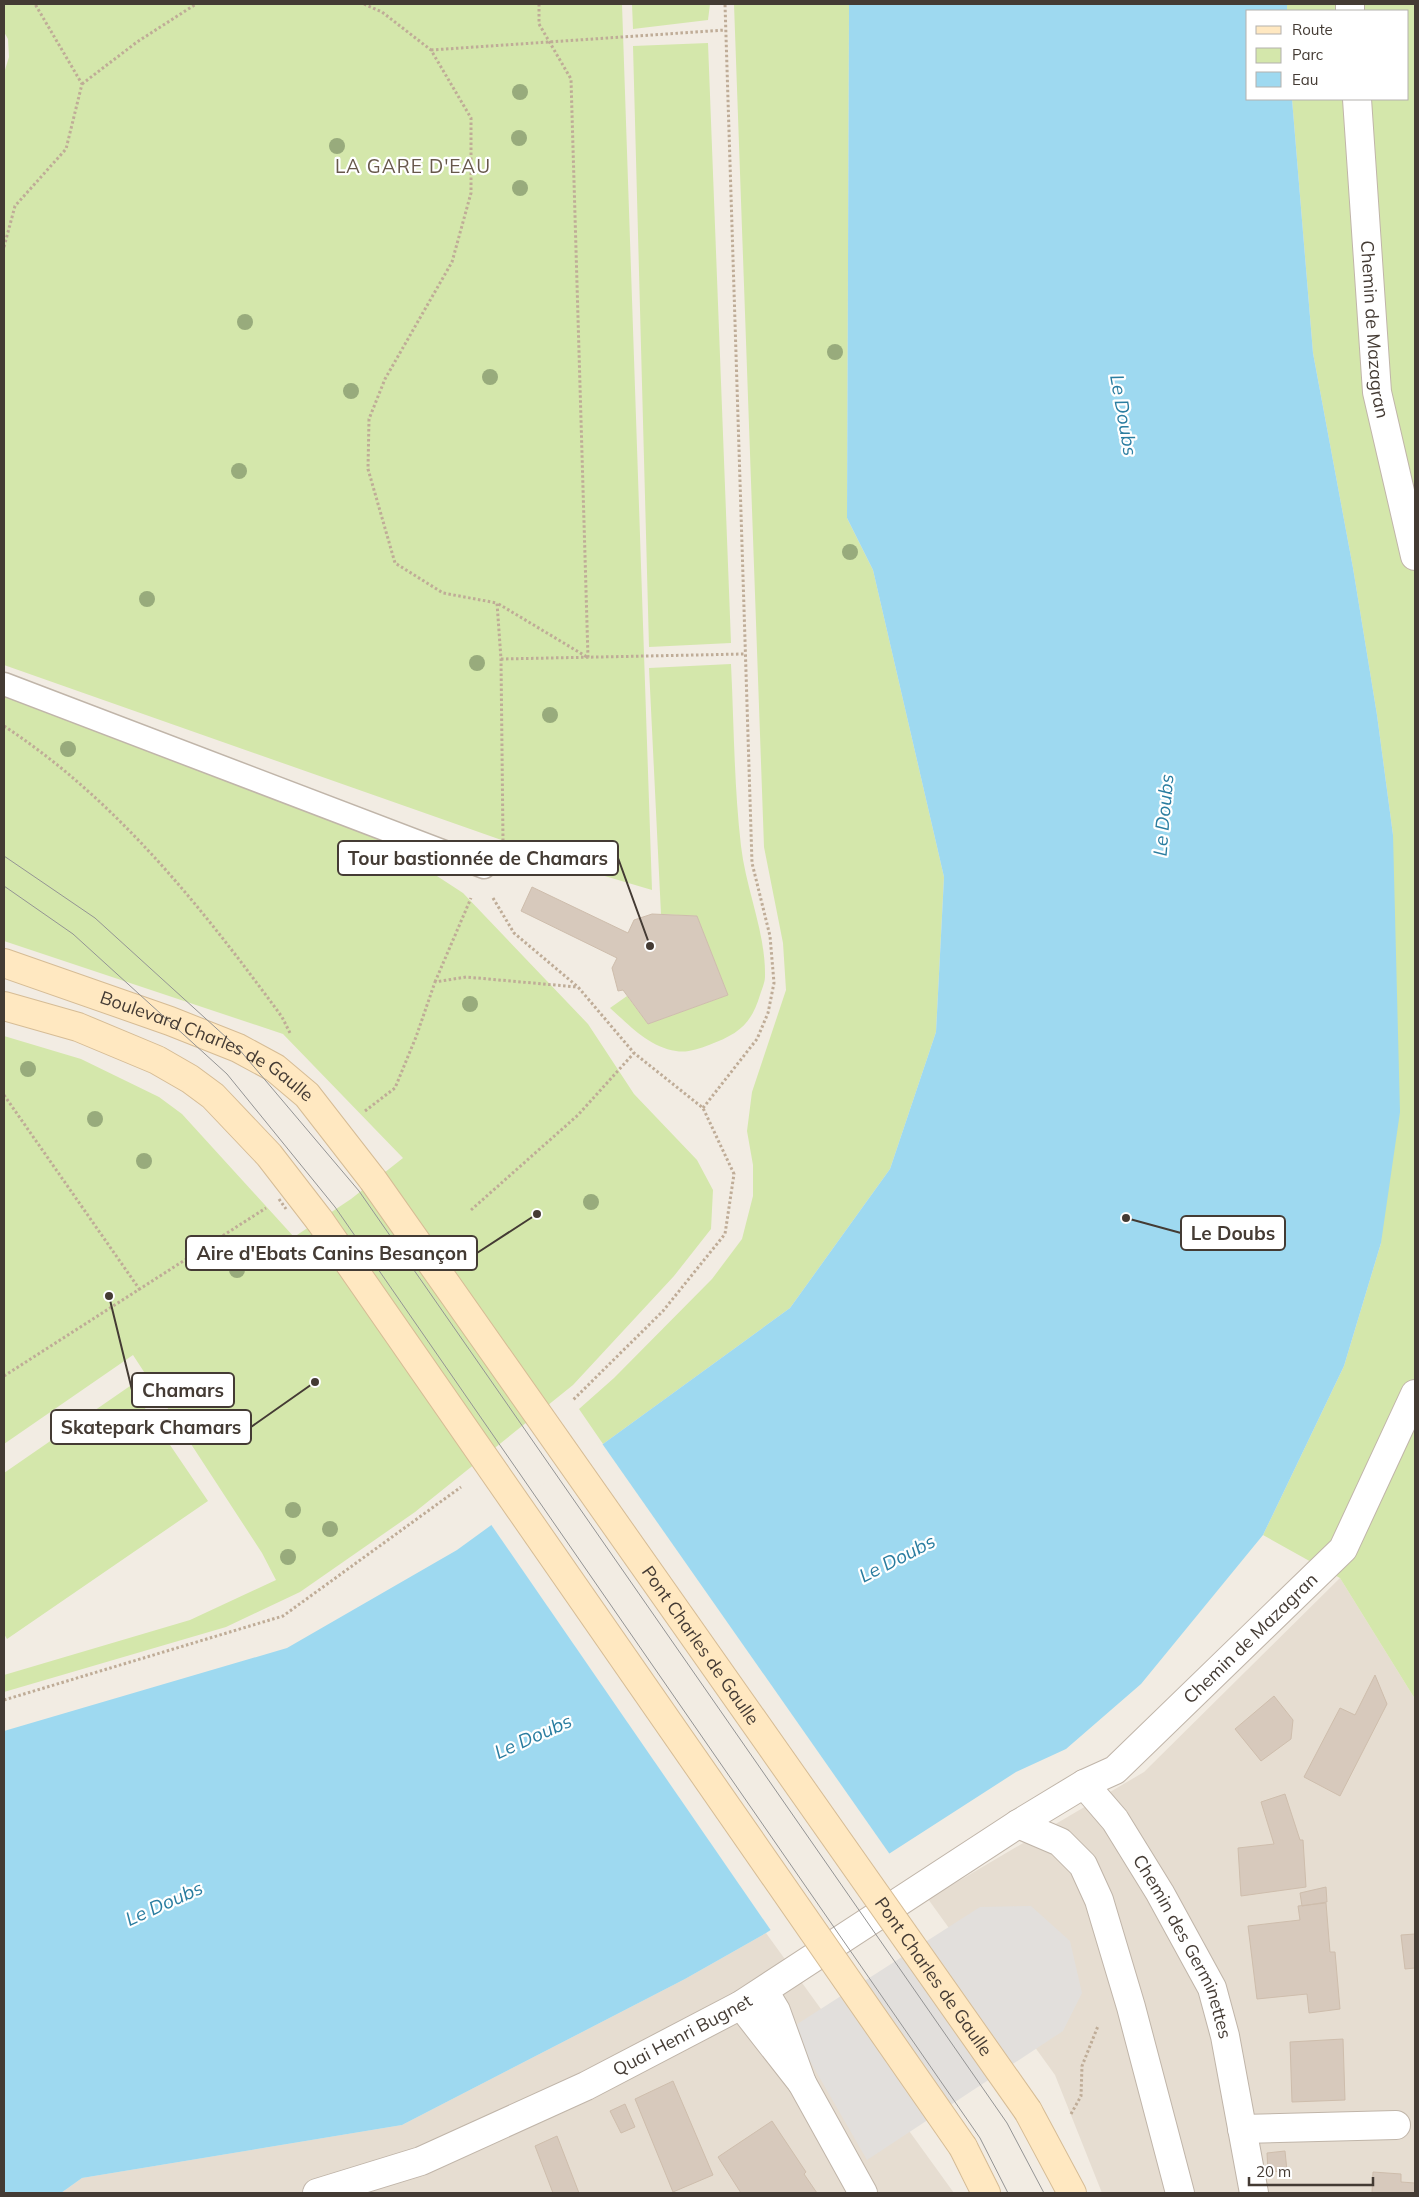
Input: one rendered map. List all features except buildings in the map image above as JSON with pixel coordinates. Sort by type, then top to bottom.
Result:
[{"type":"main road","name":"Boulevard Charles de Gaulle","points":[[4,963],[170,1021],[238,1048],[275,1068],[306,1095],[373,1180]]},
{"type":"main road","name":"Boulevard Charles de Gaulle","points":[[4,1006],[78,1027],[157,1060],[190,1079],[212,1096],[269,1155],[320,1221],[963,2147],[986,2193]]},
{"type":"main road","name":"Pont Charles de Gaulle","points":[[373,1180],[1028,2111],[1072,2193]]},
{"type":"street","name":"Chemin de Mazagran","points":[[1357,100],[1377,392],[1415,556]]},
{"type":"street","name":"Chemin de Mazagran","points":[[1018,1824],[1084,1784],[1115,1770],[1343,1549],[1415,1394]]},
{"type":"street","name":"Chemin des Germinettes","points":[[1084,1784],[1115,1820],[1160,1893],[1212,1988],[1225,2036],[1254,2193]]},
{"type":"street","name":"Quai Henri Bugnet","points":[[318,2193],[421,2161],[586,2086],[741,2006],[1018,1824]]},
{"type":"street","points":[[1018,1824],[1060,1842],[1083,1865],[1099,1900],[1131,2007],[1180,2193]]},
{"type":"street","points":[[764,1991],[776,2012],[802,2082],[864,2193]]},
{"type":"street","points":[[741,2006],[802,2082]]},
{"type":"street","points":[[1242,2130],[1396,2125]]},
{"type":"lane","points":[[4,684],[484,867]]},
{"type":"path","points":[[35,4],[82,84]]},
{"type":"path","points":[[4,247],[15,206],[66,148],[82,84],[138,42],[196,4]]},
{"type":"path","points":[[364,4],[382,12],[431,50],[470,118],[471,193],[452,262],[385,379],[369,419],[368,470],[395,563],[443,593],[497,603],[588,658]]},
{"type":"path","points":[[539,4],[539,24],[571,79],[588,658]]},
{"type":"path","points":[[703,1108],[757,1039],[768,1013],[774,983],[770,936],[752,863],[725,4]]},
{"type":"path","points":[[431,50],[725,30]]},
{"type":"path","points":[[359,1116],[395,1088],[416,1037],[435,982],[484,867],[503,840],[501,659],[497,603]]},
{"type":"path","points":[[501,659],[744,654]]},
{"type":"path","points":[[4,726],[31,744],[88,790],[192,900],[238,957],[282,1017],[294,1041]]},
{"type":"path","points":[[484,867],[491,895],[514,933],[578,987],[634,1053],[703,1108],[734,1174],[725,1234],[663,1311],[571,1401]]},
{"type":"path","points":[[435,982],[466,977],[578,987]]},
{"type":"path","points":[[471,1210],[578,1115],[634,1053]]},
{"type":"path","points":[[4,1095],[140,1290]]},
{"type":"path","points":[[4,1376],[279,1199]]},
{"type":"path","points":[[4,1700],[283,1616],[469,1481]]},
{"type":"path","points":[[1069,2116],[1074,2112],[1081,2096],[1082,2066],[1101,2022]]},
{"type":"shaded area","points":[[1340,1578],[1415,1699],[1415,2193],[1102,2193],[1055,2075],[928,1899],[1144,1772]]},
{"type":"shaded area","points":[[1031,1906],[1070,1941],[1082,1993],[1063,2031],[867,2160],[791,2028],[980,1907]]},
{"type":"shaded area","points":[[766,1933],[954,2193],[61,2193],[82,2178],[402,2125],[685,1979]]},
{"type":"green space","points":[[4,4],[622,4],[652,890],[598,874],[4,665],[4,73],[9,57],[8,39],[4,32]]},
{"type":"green space","points":[[632,4],[710,4],[708,20],[633,29]]},
{"type":"green space","points":[[734,4],[849,4],[847,518],[873,570],[944,877],[936,1032],[890,1169],[790,1308],[603,1444],[579,1409],[614,1378],[712,1279],[742,1239],[753,1196],[753,1165],[747,1131],[752,1092],[786,990],[783,943],[764,847]]},
{"type":"green space","points":[[1287,4],[1415,4],[1415,1699],[1340,1578],[1263,1535],[1344,1366],[1381,1243],[1393,835],[1377,715],[1353,568],[1313,353],[1292,100],[1409,100],[1409,10],[1287,10]]},
{"type":"green space","points":[[708,43],[731,643],[649,647],[633,46]]},
{"type":"green space","points":[[731,664],[741,846],[762,944],[765,979],[752,1014],[748,1021],[736,1032],[697,1049],[676,1051],[666,1049],[648,1040],[610,1008],[627,996],[648,1024],[728,995],[697,916],[661,914],[649,668]]},
{"type":"green space","points":[[4,695],[365,829],[463,893],[588,1024],[634,1094],[697,1160],[713,1190],[711,1229],[674,1276],[573,1385],[415,1512],[300,1592],[226,1627],[4,1692],[4,1675],[190,1620],[276,1580],[262,1553],[133,1355],[4,1444],[4,1036],[81,1059],[159,1097],[182,1114],[294,1237],[351,1199],[403,1158],[283,1034],[4,941]]},
{"type":"green space","points":[[130,1386],[208,1501],[7,1639],[4,1634],[4,1473]]},
{"type":"water","points":[[849,4],[1287,4],[1287,10],[1246,10],[1246,100],[1292,100],[1313,353],[1353,568],[1377,715],[1393,835],[1400,1112],[1381,1243],[1344,1366],[1263,1535],[1141,1684],[1066,1749],[1016,1772],[766,1933],[685,1979],[402,2125],[82,2178],[61,2193],[4,2193],[4,1731],[287,1648],[457,1550],[790,1308],[890,1169],[936,1032],[944,877],[873,570],[847,518]]},
{"type":"pier","points":[[601,1442],[891,1856],[772,1932],[490,1523]]},
{"type":"tram line","points":[[4,856],[95,918],[238,1048],[359,1191],[1007,2123],[1044,2193]]},
{"type":"tram line","points":[[4,886],[73,934],[227,1074],[335,1207],[980,2138],[1008,2193]]},
{"type":"place","name":"Tour bastionnée de Chamars","points":[[650,946]]},
{"type":"place","name":"Aire d'Ebats Canins Besançon","points":[[537,1214]]},
{"type":"place","name":"Le Doubs","points":[[1126,1218]]},
{"type":"place","name":"Chamars","points":[[109,1296]]},
{"type":"place","name":"Skatepark Chamars","points":[[315,1382]]},
{"type":"district","name":"LA GARE D'EAU","points":[[413,166]]}]
